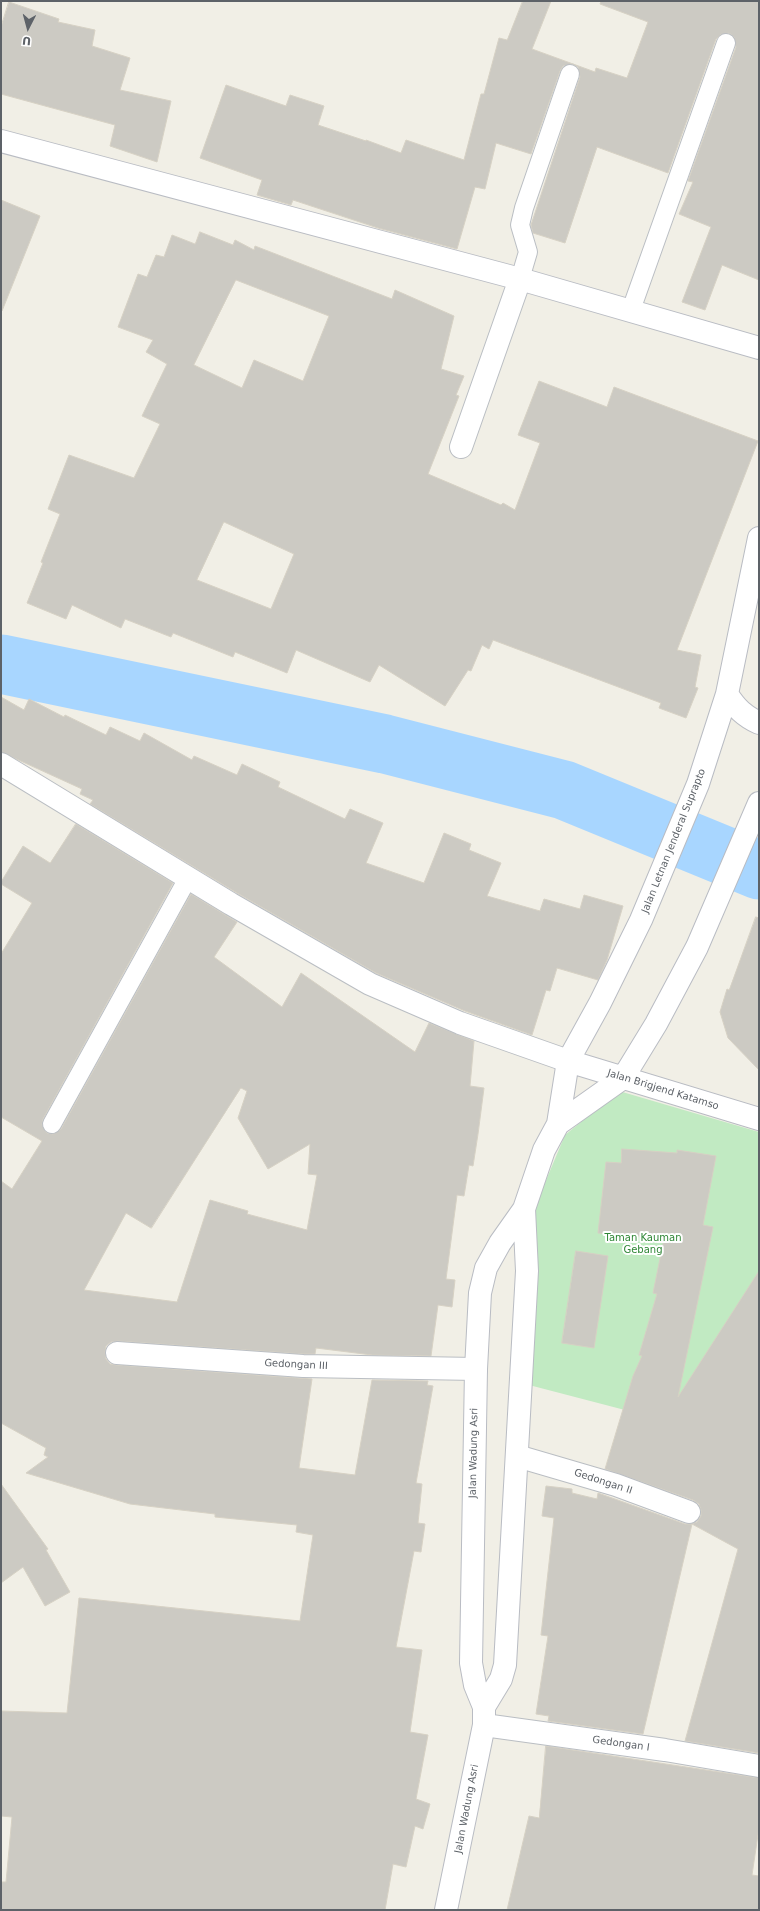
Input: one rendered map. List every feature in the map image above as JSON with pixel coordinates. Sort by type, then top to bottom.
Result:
[{"type":"street","points":[[1,140],[520,279],[759,348]]},
{"type":"street","points":[[461,447],[520,279]]},
{"type":"street","name":"Jalan Letnan Jenderal Suprapto","points":[[568,1061],[600,1003],[641,920],[698,784],[727,694],[759,538]]},
{"type":"street","points":[[727,694],[736,708],[748,718],[759,723]]},
{"type":"street","name":"Jalan Brigjend Katamso","points":[[1,764],[188,878],[370,984],[460,1023],[568,1061],[759,1119]]},
{"type":"street","points":[[623,1078],[656,1024],[696,947],[758,805]]},
{"type":"street","name":"Jalan Wadung Asri","points":[[484,1716],[475,1685],[471,1663],[476,1369],[480,1293],[486,1268],[500,1243],[524,1209],[544,1150],[558,1124],[568,1061]]},
{"type":"street","name":"Jalan Wadung Asri","points":[[558,1124],[623,1078]]},
{"type":"street","name":"Jalan Wadung Asri","points":[[446,1910],[484,1716],[501,1679],[505,1665],[527,1271],[524,1209]]},
{"type":"street","name":"Gedongan III","points":[[118,1353],[303,1366],[476,1369]]},
{"type":"street","name":"Gedongan II","points":[[517,1456],[616,1485],[689,1512]]},
{"type":"street","name":"Gedongan I","points":[[484,1716],[759,1766]]},
{"type":"lane","points":[[631,310],[726,43]]},
{"type":"lane","points":[[520,279],[528,252],[520,225],[524,208],[570,74]]},
{"type":"lane","points":[[52,1124],[188,878]]},
{"type":"green space","name":"Taman Kauman Gebang","points":[[619,1091],[759,1132],[759,1445],[529,1385],[518,1247],[565,1135]]},
{"type":"building","points":[[523,1],[551,1],[532,49],[595,72],[596,68],[627,78],[648,22],[600,4],[601,1],[759,1],[759,280],[722,265],[705,310],[682,302],[711,227],[679,214],[693,182],[688,181],[736,47],[734,37],[729,33],[720,35],[716,39],[668,173],[597,147],[565,243],[533,233],[531,225],[580,77],[578,67],[573,64],[563,66],[560,71],[531,154],[496,143],[485,189],[475,187],[457,249],[378,228],[293,200],[291,205],[257,195],[262,180],[200,158],[226,85],[286,106],[290,95],[324,106],[318,125],[401,153],[406,140],[464,160],[481,94],[484,94],[499,38],[507,40]]},
{"type":"building","points":[[9,2],[59,19],[58,22],[95,30],[92,46],[130,58],[120,90],[171,101],[157,162],[110,146],[115,125],[1,94],[1,27]]},
{"type":"building","points":[[1,200],[40,216],[2,311],[1,311]]},
{"type":"building","points":[[200,232],[233,245],[235,240],[254,250],[255,246],[392,299],[395,290],[454,316],[441,369],[464,376],[456,395],[459,396],[428,474],[501,505],[503,503],[515,510],[540,443],[518,435],[539,381],[607,407],[614,387],[758,441],[677,650],[701,655],[695,687],[698,688],[686,718],[659,708],[661,703],[493,640],[489,649],[482,645],[471,671],[468,670],[445,706],[379,665],[370,682],[296,650],[287,673],[235,652],[233,657],[173,633],[171,637],[125,619],[121,628],[72,605],[66,619],[27,603],[60,514],[48,509],[69,455],[134,478],[160,424],[142,416],[167,364],[146,352],[153,340],[118,327],[138,274],[147,277],[156,255],[164,257],[172,235],[195,244]],"holes":[[[236,280],[329,316],[303,381],[254,360],[242,388],[194,365]],[[224,522],[294,554],[271,609],[197,580]]]},
{"type":"building","points":[[1,697],[24,710],[29,699],[64,717],[65,715],[106,735],[110,727],[140,741],[144,733],[192,760],[194,756],[237,775],[242,764],[280,782],[278,787],[345,819],[350,809],[383,823],[366,863],[424,883],[444,833],[471,844],[469,850],[501,863],[487,896],[540,911],[544,899],[580,909],[584,895],[623,906],[607,960],[598,980],[557,968],[550,991],[546,990],[532,1035],[465,1011],[376,973],[237,893],[90,804],[93,800],[80,794],[82,789],[1,752]]},
{"type":"building","points":[[76,824],[173,883],[43,1119],[42,1125],[47,1133],[53,1134],[61,1129],[191,894],[237,922],[214,957],[282,1007],[301,973],[415,1052],[429,1023],[474,1041],[470,1086],[484,1088],[478,1134],[473,1166],[469,1165],[464,1196],[457,1195],[446,1279],[455,1280],[452,1307],[438,1305],[431,1356],[372,1355],[316,1348],[315,1354],[304,1354],[118,1341],[111,1342],[106,1346],[105,1352],[106,1359],[110,1364],[116,1365],[312,1379],[299,1468],[355,1475],[372,1380],[428,1381],[427,1385],[433,1386],[416,1483],[422,1484],[418,1523],[425,1524],[421,1552],[414,1551],[396,1647],[422,1650],[410,1732],[428,1735],[416,1799],[430,1804],[423,1829],[415,1826],[406,1867],[393,1864],[385,1910],[1,1910],[1,1882],[6,1882],[12,1817],[1,1816],[1,1711],[67,1713],[79,1598],[300,1621],[313,1535],[296,1532],[297,1525],[215,1517],[215,1514],[130,1504],[26,1473],[48,1457],[44,1455],[46,1448],[1,1423],[1,1181],[12,1189],[42,1141],[1,1117],[1,954],[32,903],[1,884],[1,882],[23,846],[50,863]],"holes":[[[241,1088],[247,1091],[238,1118],[268,1169],[310,1144],[308,1174],[317,1175],[307,1230],[247,1214],[248,1211],[210,1200],[177,1302],[84,1290],[126,1213],[151,1228]]]},
{"type":"building","points":[[756,917],[759,918],[759,1070],[728,1038],[720,1012],[727,989],[729,990]]},
{"type":"building","points":[[622,1149],[677,1153],[677,1150],[716,1156],[703,1225],[713,1227],[678,1397],[759,1271],[759,1753],[685,1741],[738,1549],[692,1524],[643,1734],[548,1721],[549,1716],[536,1714],[548,1636],[541,1635],[554,1518],[542,1516],[546,1486],[572,1489],[572,1493],[597,1499],[598,1493],[685,1524],[697,1522],[701,1516],[699,1504],[693,1500],[605,1469],[633,1376],[642,1356],[639,1355],[657,1294],[653,1293],[664,1239],[598,1233],[606,1162],[621,1163]]},
{"type":"building","points":[[576,1251],[608,1256],[594,1348],[562,1343]]},
{"type":"building","points":[[1,1484],[48,1549],[46,1550],[70,1592],[45,1606],[23,1567],[1,1583]]},
{"type":"building","points":[[546,1746],[759,1778],[759,1828],[752,1875],[759,1876],[759,1910],[507,1910],[529,1816],[539,1818]]},
{"type":"waterway","points":[[1,664],[385,744],[564,790],[759,870]]}]
